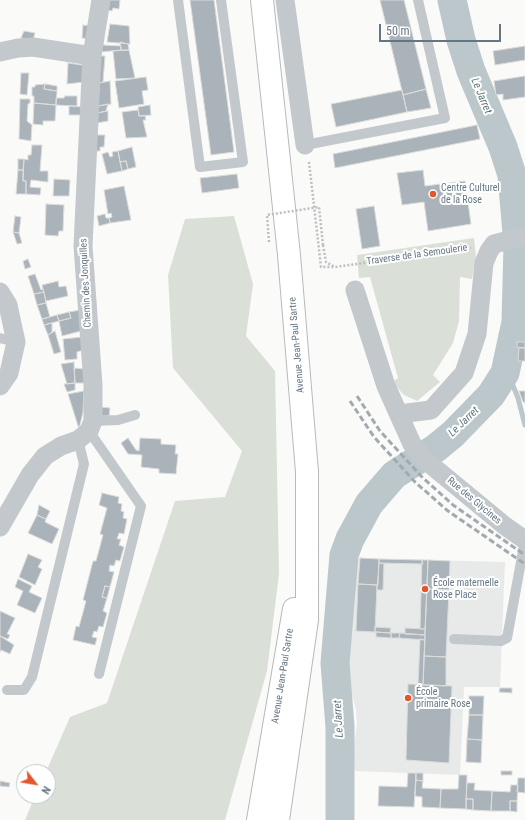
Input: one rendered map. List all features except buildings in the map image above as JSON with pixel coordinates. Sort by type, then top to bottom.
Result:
[{"type":"main road","name":"Avenue Jean-Paul Sartre","points":[[251,0],[289,255]]},
{"type":"main road","name":"Avenue Jean-Paul Sartre","points":[[262,0],[289,255],[307,472],[306,531],[308,620],[278,820]]},
{"type":"main road","name":"Avenue Jean-Paul Sartre","points":[[258,820],[274,734],[306,531]]},
{"type":"street","name":"Chemin des Jonquilles","points":[[87,431],[93,384],[83,246],[92,56],[101,0]]},
{"type":"street","points":[[285,0],[305,145]]},
{"type":"street","points":[[0,52],[18,48],[33,47],[92,56]]},
{"type":"street","points":[[399,414],[431,410],[464,373],[477,334],[484,263],[500,243],[525,236]]},
{"type":"street","name":"Rue des Glycines","points":[[355,290],[386,386],[412,444],[425,460],[504,526],[525,540]]},
{"type":"street","points":[[0,292],[8,305],[9,373],[0,386]]},
{"type":"street","points":[[0,527],[30,475],[45,456],[87,431]]},
{"type":"lane","points":[[178,0],[200,167],[243,162],[221,0]]},
{"type":"lane","points":[[305,145],[445,118],[418,0]]},
{"type":"lane","points":[[87,431],[135,415]]},
{"type":"lane","points":[[87,431],[140,506],[99,674]]},
{"type":"lane","points":[[7,690],[24,690],[32,677],[84,464],[87,431]]},
{"type":"lane","points":[[454,639],[501,641],[508,638],[525,540]]},
{"type":"path","points":[[305,145],[309,154],[321,267],[335,267]]},
{"type":"path","points":[[269,242],[267,215],[319,207],[326,262],[335,267]]},
{"type":"path","name":"Traverse de la Semoulerie","points":[[335,267],[500,243]]},
{"type":"shaded area","points":[[234,216],[253,284],[246,336],[275,371],[279,574],[267,671],[225,820],[25,820],[32,804],[56,804],[56,764],[49,764],[70,717],[107,703],[175,501],[225,497],[242,451],[173,368],[168,275],[185,219]]},
{"type":"shaded area","points":[[474,238],[476,257],[472,279],[460,277],[459,321],[453,343],[433,375],[440,382],[417,401],[404,395],[392,382],[398,378],[370,277],[359,278],[357,255]]},
{"type":"shaded area","points":[[349,558],[505,562],[500,687],[464,687],[460,775],[355,771],[353,756],[357,723],[356,709],[342,657],[342,615]]},
{"type":"waterway","name":"Le Jarret","points":[[340,820],[340,727],[335,663],[344,555],[350,539],[369,504],[394,475],[436,448],[453,434],[491,395],[505,373],[516,322],[518,245],[512,175],[503,147],[471,71],[461,40],[452,0]]},
{"type":"waterway","points":[[506,368],[518,398],[525,425]]},
{"type":"railway","points":[[357,396],[380,431],[421,476],[453,505],[525,555]]},
{"type":"railway","points":[[350,401],[374,437],[415,482],[448,511],[525,564]]},
{"type":"place","name":"Centre Culturel de la Rose","points":[[433,194]]},
{"type":"place","name":"École maternelle Rose Place","points":[[425,589]]},
{"type":"place","name":"École primaire Rose","points":[[408,698]]}]
